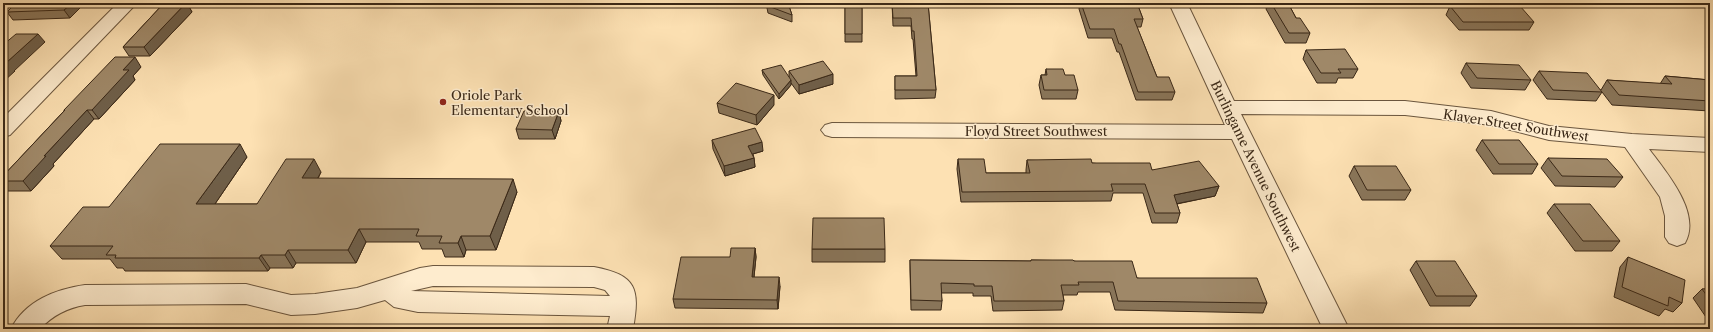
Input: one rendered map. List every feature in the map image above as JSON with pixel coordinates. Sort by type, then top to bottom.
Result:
[{"type":"street","points":[[3,130],[128,3]]},
{"type":"street","name":"Burlingame Avenue Southwest","points":[[1178,3],[1239,132],[1336,329]]},
{"type":"street","name":"Klaver Street Southwest","points":[[1227,107],[1405,108],[1491,118],[1549,133],[1632,141],[1710,146]]},
{"type":"street","name":"Floyd Street Southwest","points":[[832,130],[1239,132]]},
{"type":"street","points":[[1632,141],[1671,196],[1677,216],[1677,237]]},
{"type":"street","points":[[24,329],[36,315],[49,305],[68,298],[88,294],[246,294],[280,303],[304,305],[343,301],[386,290],[393,292],[403,300],[418,302],[622,318]]},
{"type":"building","points":[[16,3],[72,3],[64,10],[7,12]]},
{"type":"building","points":[[164,3],[186,3],[144,47],[123,47]]},
{"type":"building","points":[[767,3],[788,3],[792,15],[768,6]]},
{"type":"building","points":[[845,3],[862,8],[862,34],[845,34]]},
{"type":"building","points":[[892,3],[928,3],[936,90],[895,90],[895,76],[917,76],[914,31],[912,31],[911,18],[893,18]]},
{"type":"building","points":[[1081,3],[1137,3],[1143,19],[1134,19],[1157,77],[1169,77],[1175,92],[1138,92],[1121,44],[1119,44],[1114,29],[1090,29]]},
{"type":"building","points":[[1271,3],[1288,3],[1296,18],[1300,18],[1310,33],[1289,33]]},
{"type":"building","points":[[1450,6],[1520,6],[1534,22],[1463,22]]},
{"type":"building","points":[[16,34],[38,34],[3,67],[3,45]]},
{"type":"building","points":[[1345,49],[1358,69],[1338,69],[1341,73],[1321,73],[1306,50]]},
{"type":"building","points":[[115,57],[135,57],[123,70],[129,70],[92,110],[87,110],[23,181],[3,181],[3,176]]},
{"type":"building","points":[[823,61],[833,74],[799,85],[789,71]]},
{"type":"building","points":[[1466,63],[1519,65],[1531,80],[1477,78]]},
{"type":"building","points":[[781,65],[791,80],[779,94],[762,70]]},
{"type":"building","points":[[1046,69],[1063,69],[1065,75],[1074,75],[1078,90],[1044,90],[1041,75],[1047,75]]},
{"type":"building","points":[[1539,71],[1587,73],[1602,92],[1553,90]]},
{"type":"building","points":[[1665,76],[1710,80],[1710,101],[1619,95],[1607,80],[1672,84]]},
{"type":"building","points":[[736,83],[774,95],[756,115],[717,103]]},
{"type":"building","points":[[524,111],[559,111],[552,130],[516,129]]},
{"type":"building","points":[[755,128],[762,142],[748,146],[754,158],[724,166],[712,140]]},
{"type":"building","points":[[1482,140],[1519,140],[1538,164],[1499,164]]},
{"type":"building","points":[[160,144],[240,144],[196,204],[257,204],[286,159],[314,159],[302,178],[513,179],[490,236],[461,236],[458,243],[439,243],[442,236],[416,236],[419,229],[359,229],[348,250],[288,250],[285,255],[261,255],[259,258],[115,258],[116,255],[106,255],[113,246],[50,246],[83,207],[109,207]]},
{"type":"building","points":[[1548,158],[1607,159],[1623,177],[1562,176]]},
{"type":"building","points":[[958,159],[984,159],[986,173],[1030,173],[1027,160],[1091,159],[1092,163],[1150,163],[1152,170],[1199,161],[1219,186],[1174,195],[1180,213],[1155,213],[1145,184],[1111,184],[1113,191],[962,192]]},
{"type":"building","points":[[1354,166],[1396,166],[1411,190],[1367,190]]},
{"type":"building","points":[[1554,204],[1590,204],[1620,241],[1583,241]]},
{"type":"building","points":[[813,218],[884,218],[885,249],[812,249]]},
{"type":"building","points":[[731,248],[755,248],[752,277],[779,277],[777,300],[673,299],[681,257],[730,257]]},
{"type":"building","points":[[1628,257],[1685,280],[1682,303],[1669,297],[1668,306],[1622,287]]},
{"type":"building","points":[[910,260],[1132,261],[1137,278],[1257,278],[1267,303],[1118,301],[1113,282],[1078,282],[1079,285],[1061,285],[1064,301],[994,301],[992,286],[941,283],[942,301],[911,300]]},
{"type":"building","points":[[1416,261],[1455,261],[1477,296],[1436,296]]},
{"type":"building","points":[[1702,289],[1710,289],[1710,300]]},
{"type":"place","name":"Oriole Park Elementary School","points":[[443,102]]}]
